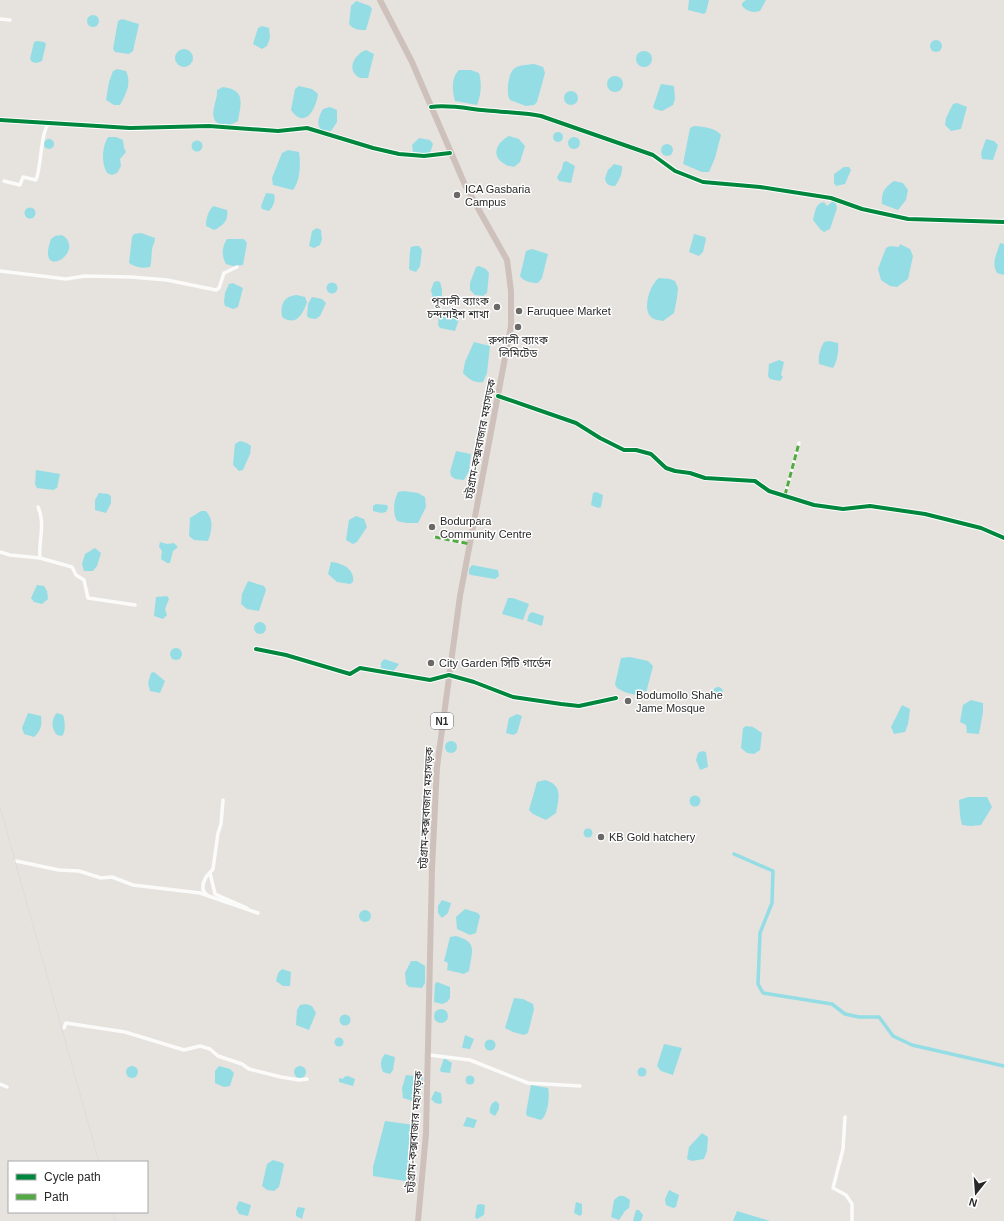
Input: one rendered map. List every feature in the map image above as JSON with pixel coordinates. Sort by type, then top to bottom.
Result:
[{"type":"highway","name":"চট্টগ্রাম-কক্সবাজার মহাসড়ক","points":[[380,0],[412,62],[465,185],[507,260],[511,291],[511,326],[470,544],[449,675],[437,767],[432,868],[429,1055],[426,1134],[418,1221]]},
{"type":"street","points":[[0,19],[10,20]]},
{"type":"street","points":[[431,107],[451,107],[511,113],[527,112],[653,155],[675,171],[704,182],[760,187],[831,198],[862,209],[908,219],[1004,222]]},
{"type":"street","points":[[0,120],[130,128],[210,126],[278,131],[307,128],[372,148],[399,154],[424,156],[450,153]]},
{"type":"street","points":[[4,181],[20,185],[23,177],[36,180],[45,128],[49,123]]},
{"type":"street","points":[[0,271],[66,280],[85,276],[167,280],[216,290],[219,288],[224,272],[237,267]]},
{"type":"street","points":[[498,396],[576,423],[600,438],[624,450],[636,450],[651,454],[666,468],[705,478],[755,481],[769,491],[814,505],[843,509],[870,506],[926,514],[981,528],[1004,538]]},
{"type":"street","points":[[785,495],[799,443]]},
{"type":"street","points":[[38,507],[41,514],[42,523],[40,558]]},
{"type":"street","points":[[435,536],[470,544]]},
{"type":"street","points":[[0,552],[10,555],[40,558],[69,565],[76,575],[84,580],[88,598],[135,605]]},
{"type":"street","points":[[256,649],[286,654],[350,674],[360,668],[430,680],[449,675],[513,696],[531,700],[579,706],[616,698]]},
{"type":"street","points":[[208,896],[203,890],[203,884],[213,868],[218,833],[221,824],[223,800]]},
{"type":"street","points":[[16,861],[59,870],[79,871],[100,878],[112,877],[133,884],[200,893],[258,913]]},
{"type":"street","points":[[210,873],[215,894],[253,912]]},
{"type":"street","points":[[64,1028],[66,1024],[111,1029],[184,1050],[200,1046],[210,1049],[218,1056],[242,1064],[249,1069],[299,1080],[307,1078]]},
{"type":"street","points":[[429,1055],[470,1060],[528,1083],[580,1086]]},
{"type":"street","points":[[0,1084],[7,1087]]},
{"type":"street","points":[[845,1117],[843,1149],[833,1188],[846,1195],[852,1204],[852,1221]]},
{"type":"water","points":[[689,0],[709,0],[706,12],[704,14],[688,10]]},
{"type":"water","points":[[746,0],[766,0],[760,11],[750,12],[742,6],[742,3]]},
{"type":"water","points":[[356,1],[370,6],[372,9],[366,30],[357,29],[349,24],[351,6]]},
{"type":"water","points":[[91,15],[95,15],[99,21],[95,27],[91,27],[87,23],[87,19]]},
{"type":"water","points":[[122,19],[139,24],[133,51],[129,54],[115,52],[113,49],[118,21]]},
{"type":"water","points":[[262,26],[269,28],[270,38],[267,46],[262,49],[253,44],[258,28]]},
{"type":"water","points":[[936,40],[940,42],[942,46],[940,50],[936,52],[932,50],[930,46],[932,42]]},
{"type":"water","points":[[34,42],[44,42],[46,44],[42,61],[37,63],[32,62],[30,59]]},
{"type":"water","points":[[180,49],[188,49],[193,54],[191,65],[188,67],[180,67],[175,62],[175,54]]},
{"type":"water","points":[[366,50],[374,54],[368,78],[360,78],[353,71],[352,67],[355,59],[361,52]]},
{"type":"water","points":[[644,51],[651,56],[652,59],[647,66],[644,67],[637,62],[636,59],[641,52]]},
{"type":"water","points":[[534,64],[543,67],[545,73],[537,102],[534,105],[526,106],[510,100],[508,85],[509,78],[513,70],[519,66]]},
{"type":"water","points":[[117,69],[126,71],[128,75],[128,84],[126,93],[120,105],[114,105],[106,100],[109,82],[113,71]]},
{"type":"water","points":[[459,70],[471,70],[479,73],[481,89],[477,105],[455,101],[453,93],[453,80]]},
{"type":"water","points":[[615,76],[622,81],[623,84],[618,91],[615,92],[608,87],[607,84],[612,77]]},
{"type":"water","points":[[661,84],[674,86],[675,99],[673,105],[662,111],[653,107]]},
{"type":"water","points":[[299,86],[312,89],[318,94],[315,106],[305,118],[296,116],[291,110],[295,89]]},
{"type":"water","points":[[223,87],[239,94],[241,103],[238,121],[227,125],[222,125],[216,122],[213,114],[217,90]]},
{"type":"water","points":[[571,91],[576,93],[578,98],[576,103],[571,105],[566,103],[564,98],[566,93]]},
{"type":"water","points":[[957,103],[967,107],[961,129],[951,131],[945,125],[946,118],[953,104]]},
{"type":"water","points":[[330,107],[337,110],[337,122],[331,131],[321,130],[318,122],[320,114],[323,109]]},
{"type":"water","points":[[694,126],[712,129],[721,135],[715,158],[709,172],[702,172],[683,164],[690,128]]},
{"type":"water","points":[[556,132],[560,132],[562,133],[562,141],[556,142],[553,139],[553,135]]},
{"type":"water","points":[[509,136],[519,139],[525,146],[520,162],[514,167],[502,162],[498,159],[496,154],[499,145]]},
{"type":"water","points":[[108,137],[116,137],[123,140],[126,152],[120,159],[121,166],[117,173],[112,175],[107,173],[103,159],[103,150]]},
{"type":"water","points":[[576,137],[579,138],[579,148],[572,149],[569,148],[568,141],[569,138]]},
{"type":"water","points":[[419,138],[430,140],[433,144],[430,153],[413,152],[412,145]]},
{"type":"water","points":[[47,139],[51,139],[53,140],[53,148],[47,149],[44,146],[44,142]]},
{"type":"water","points":[[986,139],[994,141],[998,145],[993,160],[982,159],[981,153]]},
{"type":"water","points":[[197,140],[201,142],[203,146],[201,150],[197,152],[193,150],[191,146],[193,142]]},
{"type":"water","points":[[665,144],[669,144],[673,150],[669,156],[665,156],[661,152],[661,148]]},
{"type":"water","points":[[288,150],[299,152],[300,157],[299,177],[293,190],[273,185],[272,178],[282,153]]},
{"type":"water","points":[[566,161],[575,166],[571,183],[559,181],[557,177],[562,169],[563,163]]},
{"type":"water","points":[[614,164],[622,166],[622,171],[618,182],[615,186],[611,186],[608,185],[605,178],[608,170]]},
{"type":"water","points":[[844,167],[849,167],[851,170],[845,184],[836,186],[834,183],[834,174]]},
{"type":"water","points":[[894,181],[903,183],[908,190],[906,200],[898,210],[882,204],[884,190]]},
{"type":"water","points":[[266,193],[274,194],[275,196],[272,208],[269,211],[262,209],[261,206]]},
{"type":"water","points":[[833,201],[837,208],[830,229],[824,232],[813,220],[815,211],[819,204],[824,202],[827,206]]},
{"type":"water","points":[[213,206],[227,210],[225,222],[214,230],[206,226],[206,220]]},
{"type":"water","points":[[28,208],[32,208],[34,209],[34,217],[28,218],[25,215],[25,211]]},
{"type":"water","points":[[317,228],[321,230],[322,239],[320,245],[314,248],[309,246],[312,231]]},
{"type":"water","points":[[141,233],[155,238],[150,267],[145,268],[134,266],[129,263],[132,237],[134,234]]},
{"type":"water","points":[[694,234],[705,237],[706,239],[703,252],[699,256],[689,252]]},
{"type":"water","points":[[62,235],[68,242],[69,249],[66,255],[60,260],[54,262],[50,259],[48,252],[51,239],[55,236]]},
{"type":"water","points":[[227,239],[244,239],[247,243],[243,265],[233,266],[226,264],[223,257],[223,251]]},
{"type":"water","points":[[1000,243],[1004,244],[1004,275],[997,273],[995,269],[995,258]]},
{"type":"water","points":[[900,244],[910,249],[913,256],[908,279],[897,287],[890,286],[881,280],[878,269],[886,248],[890,246],[899,247]]},
{"type":"water","points":[[419,246],[422,250],[420,266],[416,272],[410,270],[409,268],[410,249],[411,247]]},
{"type":"water","points":[[532,249],[548,254],[542,278],[538,283],[526,281],[520,276],[526,251]]},
{"type":"water","points":[[479,266],[486,269],[489,273],[487,293],[483,296],[475,295],[470,290],[470,283],[476,267]]},
{"type":"water","points":[[659,278],[675,281],[678,288],[674,313],[663,321],[652,318],[648,313],[647,308],[650,291]]},
{"type":"water","points":[[434,282],[440,282],[442,289],[442,297],[438,299],[433,298],[431,290]]},
{"type":"water","points":[[233,283],[243,288],[238,307],[233,309],[225,306],[224,302],[225,293],[229,284]]},
{"type":"water","points":[[330,283],[334,283],[336,284],[336,292],[330,293],[327,290],[327,286]]},
{"type":"water","points":[[297,295],[305,297],[307,302],[298,318],[291,321],[287,320],[282,317],[282,305],[289,297]]},
{"type":"water","points":[[312,297],[322,299],[326,303],[320,316],[316,319],[309,318],[307,316],[308,304]]},
{"type":"water","points":[[441,310],[458,310],[459,319],[455,331],[440,328],[438,325],[439,312]]},
{"type":"water","points":[[829,341],[838,343],[836,363],[833,368],[819,364],[821,347],[824,342]]},
{"type":"water","points":[[474,342],[490,346],[487,373],[483,382],[472,380],[463,373],[465,362]]},
{"type":"water","points":[[779,360],[784,362],[781,375],[783,377],[780,381],[770,379],[768,376],[769,364]]},
{"type":"water","points":[[240,441],[251,446],[250,454],[243,470],[239,471],[233,465],[235,444]]},
{"type":"water","points":[[456,451],[471,454],[469,471],[464,480],[455,479],[451,476],[450,472]]},
{"type":"water","points":[[36,470],[60,474],[57,488],[53,490],[37,488],[35,484]]},
{"type":"water","points":[[404,491],[418,493],[425,497],[426,507],[418,523],[397,521],[395,517],[395,499],[398,492]]},
{"type":"water","points":[[596,492],[603,495],[601,507],[598,508],[591,505],[593,493]]},
{"type":"water","points":[[99,493],[108,494],[111,496],[111,503],[106,513],[95,510],[95,500]]},
{"type":"water","points":[[376,504],[387,505],[388,508],[386,512],[381,513],[373,511],[373,506]]},
{"type":"water","points":[[201,511],[206,511],[209,514],[211,522],[208,541],[194,540],[189,536],[190,518]]},
{"type":"water","points":[[356,516],[364,519],[367,527],[357,542],[353,544],[346,540],[349,520]]},
{"type":"water","points":[[160,542],[167,544],[174,543],[178,547],[173,551],[170,563],[167,563],[161,559],[162,551],[159,547]]},
{"type":"water","points":[[95,548],[101,553],[97,566],[93,571],[84,571],[82,564],[85,554]]},
{"type":"water","points":[[331,562],[343,565],[350,570],[353,577],[353,582],[350,584],[337,582],[328,574]]},
{"type":"water","points":[[472,565],[498,570],[499,576],[495,579],[471,575],[469,574],[469,569]]},
{"type":"water","points":[[248,581],[264,586],[266,590],[259,611],[247,609],[241,604],[242,594]]},
{"type":"water","points":[[37,585],[44,586],[47,591],[48,599],[42,604],[34,602],[31,598]]},
{"type":"water","points":[[167,596],[169,599],[165,609],[167,615],[163,619],[154,616],[156,597]]},
{"type":"water","points":[[508,598],[513,598],[529,604],[523,620],[502,614]]},
{"type":"water","points":[[532,612],[544,616],[542,626],[527,621],[529,614]]},
{"type":"water","points":[[260,622],[264,624],[266,628],[264,632],[260,634],[256,632],[254,628],[256,624]]},
{"type":"water","points":[[174,648],[178,648],[182,654],[178,660],[174,660],[170,656],[170,652]]},
{"type":"water","points":[[630,657],[648,661],[653,666],[646,693],[639,695],[627,693],[617,688],[615,684],[621,658]]},
{"type":"water","points":[[384,659],[399,664],[393,672],[381,668],[381,663]]},
{"type":"water","points":[[154,672],[165,681],[160,693],[150,691],[148,683],[151,673]]},
{"type":"water","points":[[718,687],[723,692],[718,697],[713,692]]},
{"type":"water","points":[[971,700],[983,703],[979,734],[967,733],[966,725],[960,722],[963,705]]},
{"type":"water","points":[[902,705],[910,709],[908,724],[905,732],[894,734],[891,727]]},
{"type":"water","points":[[28,713],[41,716],[40,728],[34,737],[24,734],[22,728]]},
{"type":"water","points":[[57,713],[63,715],[64,717],[65,729],[62,736],[55,733],[53,727],[53,721]]},
{"type":"water","points":[[517,714],[522,716],[517,733],[513,735],[506,733],[509,718]]},
{"type":"water","points":[[746,726],[753,727],[762,733],[760,750],[754,754],[747,753],[741,748],[743,728]]},
{"type":"water","points":[[449,741],[453,741],[457,747],[453,753],[449,753],[445,749],[445,745]]},
{"type":"water","points":[[702,751],[706,752],[708,767],[700,770],[696,760],[698,753]]},
{"type":"water","points":[[545,780],[555,785],[559,797],[556,813],[546,820],[533,814],[529,810],[537,782]]},
{"type":"water","points":[[693,796],[697,796],[699,797],[699,805],[693,806],[690,803],[690,799]]},
{"type":"water","points":[[968,797],[987,797],[992,807],[981,825],[962,825],[959,800]]},
{"type":"water","points":[[586,829],[590,829],[592,833],[590,837],[586,837],[584,835],[584,831]]},
{"type":"water","points":[[442,900],[451,903],[448,913],[442,918],[438,913],[438,906]]},
{"type":"water","points":[[465,909],[478,913],[480,916],[476,933],[470,935],[457,929],[456,917]]},
{"type":"water","points":[[363,910],[367,910],[371,916],[367,922],[363,922],[359,918],[359,914]]},
{"type":"water","points":[[456,936],[468,941],[472,948],[469,971],[464,974],[447,970],[448,963],[444,961],[450,937]]},
{"type":"water","points":[[411,961],[417,961],[425,966],[425,983],[422,988],[409,987],[406,984],[405,973]]},
{"type":"water","points":[[282,969],[291,972],[290,986],[283,986],[276,981],[278,973]]},
{"type":"water","points":[[437,982],[450,987],[450,998],[447,1002],[442,1004],[434,1002],[435,984]]},
{"type":"water","points":[[514,998],[523,999],[533,1004],[534,1009],[528,1033],[524,1035],[505,1028]]},
{"type":"water","points":[[306,1004],[312,1006],[316,1013],[309,1030],[296,1025],[297,1010],[300,1005]]},
{"type":"water","points":[[441,1009],[446,1011],[448,1016],[446,1021],[441,1023],[436,1021],[434,1016],[436,1011]]},
{"type":"water","points":[[343,1015],[347,1015],[349,1016],[349,1024],[343,1025],[340,1022],[340,1018]]},
{"type":"water","points":[[465,1035],[474,1039],[470,1049],[462,1048]]},
{"type":"water","points":[[339,1037],[344,1042],[339,1047],[334,1042]]},
{"type":"water","points":[[490,1039],[494,1041],[496,1045],[494,1049],[490,1051],[486,1049],[484,1045],[486,1041]]},
{"type":"water","points":[[664,1044],[682,1048],[673,1075],[661,1071],[657,1066]]},
{"type":"water","points":[[385,1054],[395,1057],[393,1070],[390,1074],[383,1072],[381,1067],[381,1060]]},
{"type":"water","points":[[444,1058],[452,1063],[450,1073],[441,1072],[440,1070]]},
{"type":"water","points":[[130,1066],[134,1066],[138,1072],[134,1078],[130,1078],[126,1074],[126,1070]]},
{"type":"water","points":[[219,1066],[230,1069],[234,1073],[230,1086],[224,1087],[215,1083],[215,1071]]},
{"type":"water","points":[[300,1066],[304,1068],[306,1072],[304,1076],[300,1078],[296,1076],[294,1072],[296,1068]]},
{"type":"water","points":[[640,1068],[644,1068],[646,1072],[644,1076],[640,1076],[638,1074],[638,1070]]},
{"type":"water","points":[[406,1075],[423,1077],[419,1102],[403,1098],[402,1088]]},
{"type":"water","points":[[470,1075],[475,1080],[470,1085],[465,1080]]},
{"type":"water","points":[[348,1076],[355,1079],[353,1086],[339,1082],[339,1078],[343,1079],[344,1077]]},
{"type":"water","points":[[531,1085],[548,1088],[548,1105],[541,1120],[527,1116],[526,1113]]},
{"type":"water","points":[[435,1091],[441,1093],[442,1103],[440,1104],[435,1103],[431,1099]]},
{"type":"water","points":[[496,1101],[499,1104],[499,1109],[495,1116],[490,1113],[490,1110],[492,1104]]},
{"type":"water","points":[[467,1117],[477,1120],[474,1128],[463,1126]]},
{"type":"water","points":[[385,1121],[414,1125],[418,1130],[410,1147],[408,1179],[405,1181],[373,1176],[373,1167]]},
{"type":"water","points":[[702,1133],[708,1137],[707,1151],[704,1159],[692,1161],[687,1159],[689,1147]]},
{"type":"water","points":[[273,1160],[283,1163],[284,1165],[279,1187],[274,1191],[267,1190],[262,1186],[267,1164]]},
{"type":"water","points":[[669,1190],[679,1195],[676,1207],[673,1208],[666,1205],[665,1199]]},
{"type":"water","points":[[619,1196],[624,1196],[630,1200],[629,1208],[619,1220],[611,1217],[614,1200]]},
{"type":"water","points":[[239,1201],[251,1205],[248,1216],[239,1214],[236,1208]]},
{"type":"water","points":[[576,1202],[582,1204],[582,1214],[580,1216],[574,1213]]},
{"type":"water","points":[[477,1205],[485,1205],[484,1215],[477,1219],[475,1217]]},
{"type":"water","points":[[298,1207],[305,1208],[302,1219],[296,1216]]},
{"type":"water","points":[[636,1210],[639,1210],[643,1215],[641,1221],[633,1221]]},
{"type":"water","points":[[737,1211],[770,1221],[733,1221]]},
{"type":"waterway","points":[[734,854],[773,871],[772,903],[760,933],[758,984],[763,993],[832,1004],[845,1014],[859,1017],[879,1017],[893,1036],[912,1045],[1004,1066]]},
{"type":"railway","points":[[0,807],[99,1161]]},
{"type":"railway","points":[[113,1213],[115,1221]]},
{"type":"marked path","points":[[785,495],[799,443]]},
{"type":"marked path","points":[[435,537],[470,544]]},
{"type":"cycle path","points":[[431,107],[454,107],[541,116],[653,155],[675,171],[703,182],[760,187],[831,198],[862,209],[908,219],[1004,222]]},
{"type":"cycle path","points":[[0,120],[130,128],[209,126],[278,131],[307,128],[373,148],[399,154],[424,156],[450,153]]},
{"type":"cycle path","points":[[498,396],[576,423],[600,438],[624,450],[636,450],[651,454],[666,468],[675,471],[690,473],[705,478],[755,481],[769,491],[814,505],[843,509],[870,506],[925,514],[981,528],[1004,538]]},
{"type":"cycle path","points":[[256,649],[286,655],[350,674],[360,668],[430,680],[449,675],[474,682],[513,697],[561,704],[579,706],[616,698]]},
{"type":"place","name":"ICA Gasbaria Campus","points":[[457,195]]},
{"type":"place","name":"পূবালী ব্যাংক চন্দনাইশ শাখা","points":[[497,307]]},
{"type":"place","name":"Faruquee Market","points":[[519,311]]},
{"type":"place","name":"রুপালী ব্যাংক লিমিটেড","points":[[518,327]]},
{"type":"place","name":"Bodurpara Community Centre","points":[[432,527]]},
{"type":"place","name":"City Garden সিটি গার্ডেন","points":[[431,663]]},
{"type":"place","name":"Bodumollo Shahe Jame Mosque","points":[[628,701]]},
{"type":"place","name":"KB Gold hatchery","points":[[601,837]]}]
